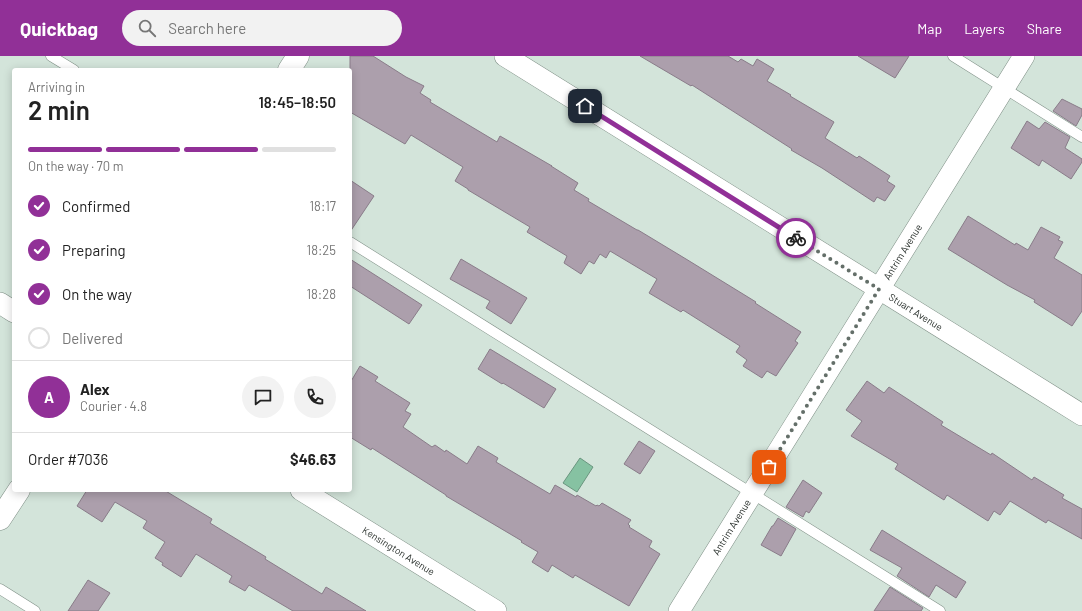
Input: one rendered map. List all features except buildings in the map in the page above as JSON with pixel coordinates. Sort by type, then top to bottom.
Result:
[{"type":"main road","points":[[290,68],[298,56]]},
{"type":"main road","points":[[0,519],[18,492]]},
{"type":"street","name":"Stuart Avenue","points":[[505,56],[1082,415]]},
{"type":"street","name":"Antrim Avenue","points":[[679,611],[1024,56]]},
{"type":"street","points":[[0,303],[12,311]]},
{"type":"street","name":"Kensington Avenue","points":[[304,492],[496,611]]},
{"type":"lane","points":[[51,56],[71,68]]},
{"type":"lane","points":[[953,56],[1082,137]]},
{"type":"lane","points":[[352,243],[940,611]]},
{"type":"lane","points":[[0,589],[35,611]]},
{"type":"shaded area","points":[[580,458],[593,467],[577,492],[563,483]]},
{"type":"way so far","points":[[769,467],[879,289],[796,238]]},
{"type":"route","points":[[585,106],[796,238]]}]
